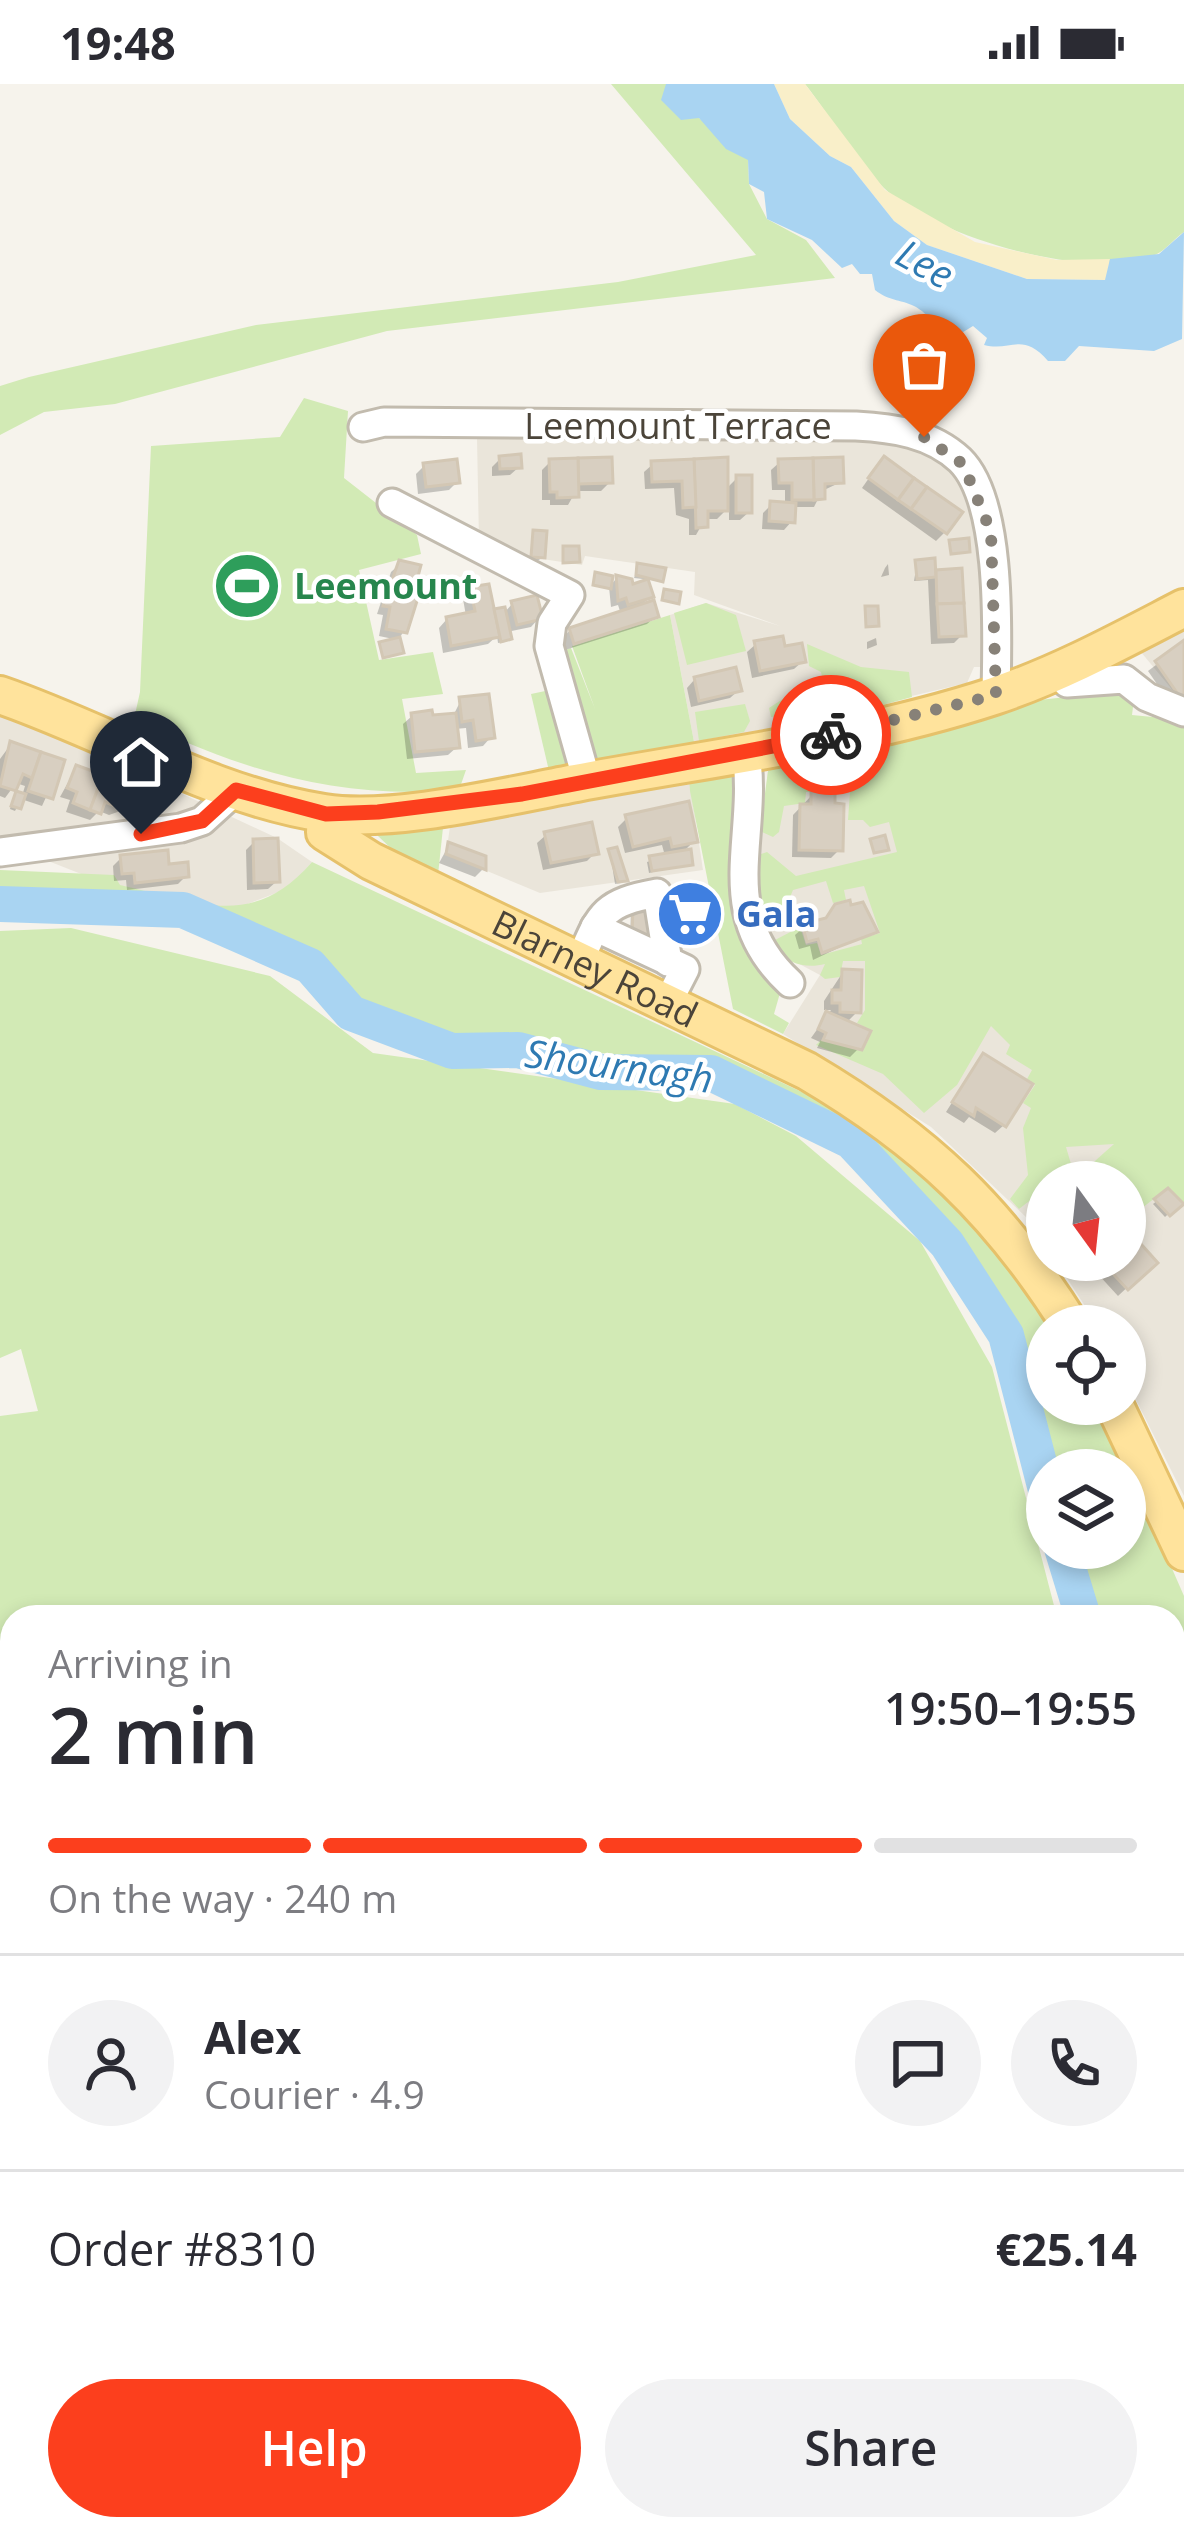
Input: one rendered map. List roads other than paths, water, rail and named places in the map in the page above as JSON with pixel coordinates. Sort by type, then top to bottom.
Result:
[{"type":"main road","points":[[0,695],[85,724],[236,790],[326,814],[441,806],[746,752],[996,695],[1057,672],[1184,608]]},
{"type":"main road","name":"Blarney Road","points":[[326,814],[325,832],[371,861],[807,1071],[872,1109],[939,1160],[983,1204],[1056,1305]]},
{"type":"main road","points":[[1124,1425],[1184,1552]]},
{"type":"street","name":"Leemount Terrace","points":[[363,427],[384,422],[856,426],[892,428],[924,437],[963,464],[991,532],[996,695]]},
{"type":"street","points":[[392,503],[569,595],[552,623],[549,646],[587,781]]},
{"type":"street","points":[[1057,672],[1066,683],[1124,679],[1147,697],[1184,712]]},
{"type":"street","points":[[746,752],[745,907],[767,961],[790,983]]},
{"type":"street","points":[[0,852],[181,828],[202,821],[236,790]]},
{"type":"street","points":[[579,963],[595,927],[619,900],[657,893],[668,962]]},
{"type":"street","points":[[595,927],[685,969],[667,1004]]},
{"type":"water","name":"Lee","points":[[666,84],[774,84],[790,119],[830,156],[851,167],[894,221],[927,245],[1027,279],[1105,280],[1110,259],[1159,254],[1184,232],[1182,339],[1154,351],[1079,346],[1065,361],[1048,361],[1023,345],[984,345],[987,338],[973,326],[955,337],[920,309],[875,290],[872,274],[860,274],[852,264],[842,268],[812,240],[767,219],[764,192],[749,184],[748,160],[726,149],[699,118],[681,120],[661,100]]},
{"type":"waterway","name":"Shournagh","points":[[0,904],[183,910],[310,966],[351,1013],[452,1051],[518,1050],[601,1072],[711,1073],[851,1141],[947,1244],[1006,1335],[1035,1449]]},
{"type":"waterway","name":"Shournagh","points":[[1068,1569],[1079,1605]]},
{"type":"place","name":"Leemount","points":[[247,586]]},
{"type":"place","name":"Gala","points":[[690,914]]}]
